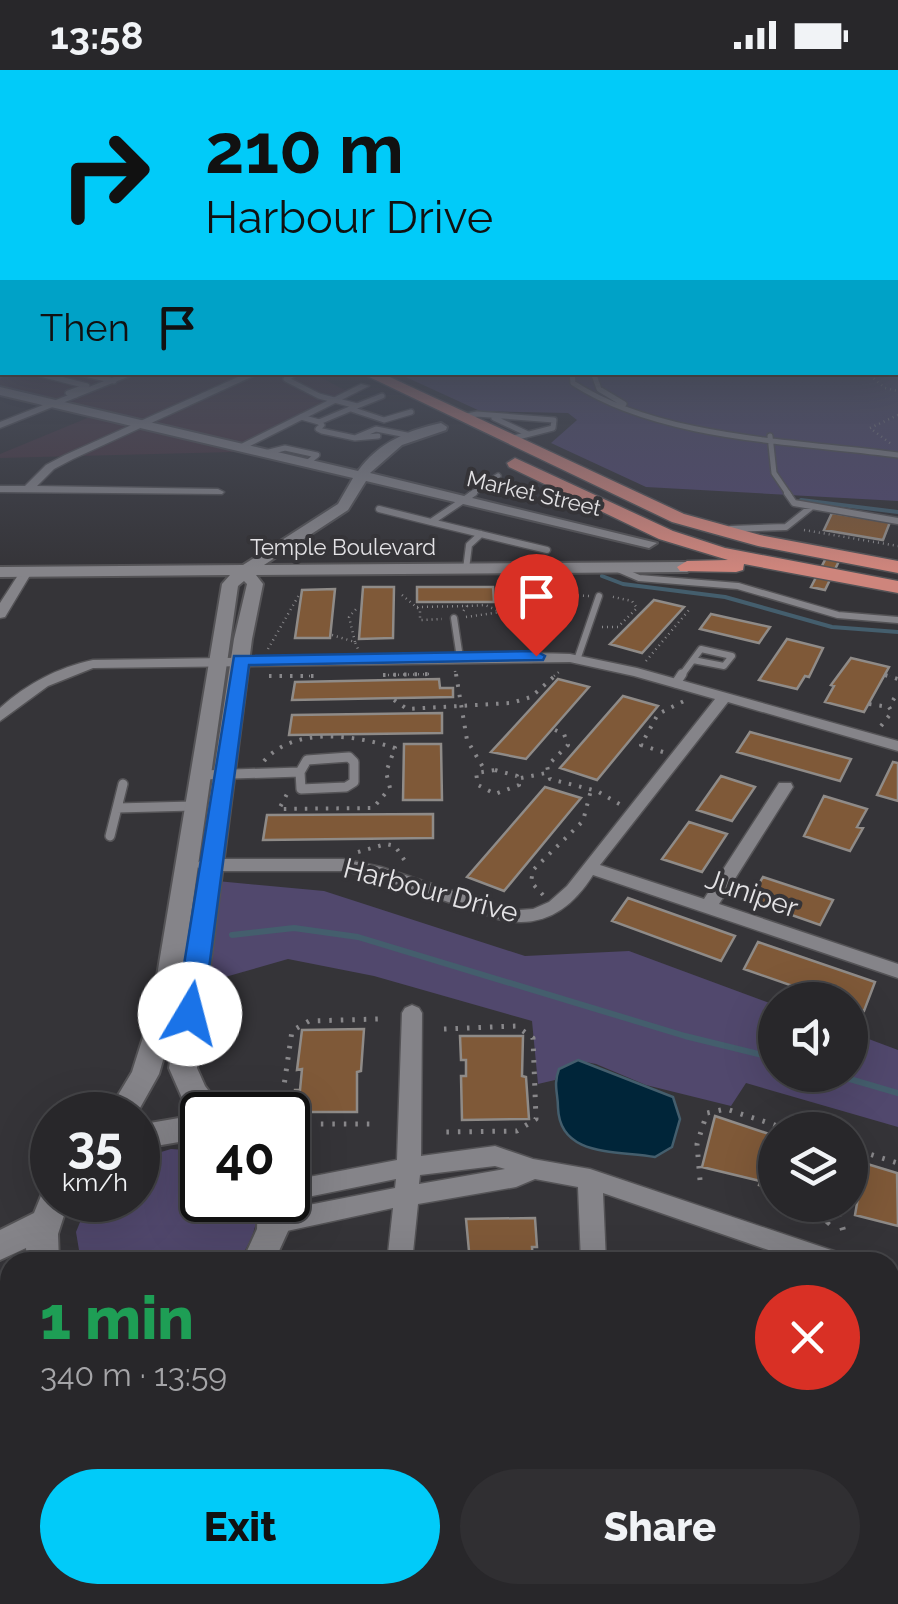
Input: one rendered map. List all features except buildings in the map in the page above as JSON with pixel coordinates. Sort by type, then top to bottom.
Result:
[{"type":"highway","points":[[438,426],[641,525],[742,558]]},
{"type":"highway","points":[[479,426],[664,512],[708,527],[898,567]]},
{"type":"highway","points":[[441,427],[462,428],[521,455],[591,478]]},
{"type":"highway","points":[[649,543],[898,588]]},
{"type":"highway","points":[[687,567],[776,565]]},
{"type":"street","points":[[28,489],[59,462],[143,426]]},
{"type":"street","name":"Market Street","points":[[147,426],[649,543]]},
{"type":"street","points":[[240,447],[284,426]]},
{"type":"street","points":[[193,1092],[184,1074],[176,1014],[188,866],[208,805],[238,610],[255,584],[244,570],[342,508],[371,462],[412,436],[441,427]]},
{"type":"street","points":[[0,489],[218,492]]},
{"type":"street","name":"Temple Boulevard","points":[[0,572],[687,567]]},
{"type":"street","points":[[0,614],[26,572]]},
{"type":"street","points":[[0,716],[36,684],[80,666],[356,650],[460,658],[576,656],[898,746]]},
{"type":"street","name":"Harbour Drive","points":[[188,866],[343,865],[375,871],[504,915],[533,917],[558,908],[573,894],[724,697]]},
{"type":"street","points":[[708,908],[785,786]]},
{"type":"street","points":[[134,1092],[176,1014],[214,865],[208,805]]},
{"type":"street","name":"Juniper","points":[[590,868],[898,971]]},
{"type":"street","points":[[401,1252],[409,1168],[412,1013]]},
{"type":"street","points":[[310,1187],[496,1156],[533,1169],[590,1179],[805,1252]]},
{"type":"street","points":[[310,1208],[516,1177],[533,1169]]},
{"type":"street","points":[[590,1179],[593,1252]]},
{"type":"street","points":[[0,1246],[35,1222]]},
{"type":"street","points":[[43,1252],[48,1222]]},
{"type":"street","points":[[261,1252],[270,1222]]},
{"type":"lane","points":[[319,426],[320,430],[355,438],[379,433],[412,436]]},
{"type":"lane","points":[[379,433],[382,426]]},
{"type":"lane","points":[[510,426],[528,434]]},
{"type":"lane","points":[[532,426],[542,430]]},
{"type":"lane","points":[[508,440],[553,426]]},
{"type":"lane","points":[[698,426],[898,450]]},
{"type":"lane","points":[[732,426],[898,450]]},
{"type":"lane","points":[[379,433],[398,444]]},
{"type":"lane","points":[[770,436],[772,468],[786,495],[798,506],[898,520]]},
{"type":"lane","points":[[431,522],[498,476]]},
{"type":"lane","points":[[708,527],[773,530],[799,522],[810,508]]},
{"type":"lane","points":[[378,509],[547,550]]},
{"type":"lane","points":[[466,568],[468,545],[481,534]]},
{"type":"lane","points":[[614,568],[639,578],[738,586],[838,615],[898,620]]},
{"type":"lane","points":[[576,656],[599,596]]},
{"type":"lane","points":[[454,618],[460,658]]},
{"type":"lane","points":[[676,683],[693,660]]},
{"type":"lane","points":[[350,758],[354,762],[354,782],[346,788],[302,788],[300,772],[308,760],[350,758]]},
{"type":"lane","points":[[213,775],[300,772]]},
{"type":"lane","points":[[110,836],[123,784]]},
{"type":"lane","points":[[117,808],[208,805]]},
{"type":"path","points":[[876,426],[870,428],[898,450]]},
{"type":"path","points":[[800,530],[898,546]]},
{"type":"path","points":[[394,700],[406,708],[512,703],[530,697],[547,679],[589,650],[597,626],[618,627],[637,608],[621,596],[552,594]]},
{"type":"path","points":[[402,595],[420,610],[420,620],[501,612],[485,605],[467,606]]},
{"type":"path","points":[[268,654],[270,639],[290,618],[294,600],[299,596]]},
{"type":"path","points":[[428,606],[430,619]]},
{"type":"path","points":[[356,650],[349,617],[357,608]]},
{"type":"path","points":[[637,672],[689,610]]},
{"type":"path","points":[[332,635],[356,650]]},
{"type":"path","points":[[460,658],[460,662],[452,662],[451,668],[458,674],[467,740],[484,769]]},
{"type":"path","points":[[885,675],[898,678]]},
{"type":"path","points":[[678,756],[641,745],[658,714],[686,702],[695,689]]},
{"type":"path","points":[[889,707],[898,692]]},
{"type":"path","points":[[869,704],[889,707]]},
{"type":"path","points":[[881,726],[892,712],[889,707]]},
{"type":"path","points":[[554,730],[564,734],[568,745],[547,766],[550,779],[592,790],[635,810]]},
{"type":"path","points":[[520,778],[512,790],[495,794],[478,785],[474,777],[484,769],[520,778],[546,773]]},
{"type":"path","points":[[558,908],[532,886],[533,870],[583,821],[592,790]]},
{"type":"path","points":[[283,1092],[292,1031],[309,1021],[379,1019]]},
{"type":"path","points":[[444,1028],[516,1026],[533,1038],[536,1119],[516,1131],[446,1132]]},
{"type":"path","points":[[700,1180],[696,1144],[707,1114],[726,1109],[758,1120]]},
{"type":"path","points":[[310,1124],[373,1124]]},
{"type":"path","points":[[868,1154],[898,1163]]},
{"type":"path","points":[[841,1222],[843,1230]]},
{"type":"shaded area","points":[[69,426],[284,426],[233,452],[0,458],[0,454]]},
{"type":"shaded area","points":[[571,426],[898,426],[898,501],[646,487],[551,443]]},
{"type":"shaded area","points":[[217,881],[324,891],[525,956],[629,951],[758,999],[758,1086],[746,1083],[731,1106],[646,1085],[576,1060],[559,1069],[555,1080],[538,1084],[532,1021],[374,976],[288,959],[204,983]]},
{"type":"shaded area","points":[[868,1039],[898,1050],[898,1127],[868,1118],[868,1112],[846,1112],[777,1092],[868,1092]]},
{"type":"shaded area","points":[[171,1149],[180,1150],[180,1222],[256,1222],[243,1252],[79,1252],[76,1232],[80,1222],[160,1222],[160,1152]]},
{"type":"water","points":[[578,1060],[673,1097],[680,1119],[672,1147],[655,1157],[593,1149],[569,1136],[561,1124],[556,1080],[559,1069]]},
{"type":"waterway","points":[[801,500],[898,512]]},
{"type":"waterway","points":[[602,576],[623,584],[725,597],[832,627],[898,632]]},
{"type":"waterway","points":[[232,935],[294,928],[358,937],[685,1036],[758,1054]]},
{"type":"waterway","points":[[868,1084],[898,1093]]},
{"type":"route","points":[[190,1014],[241,660],[536,656]]}]
